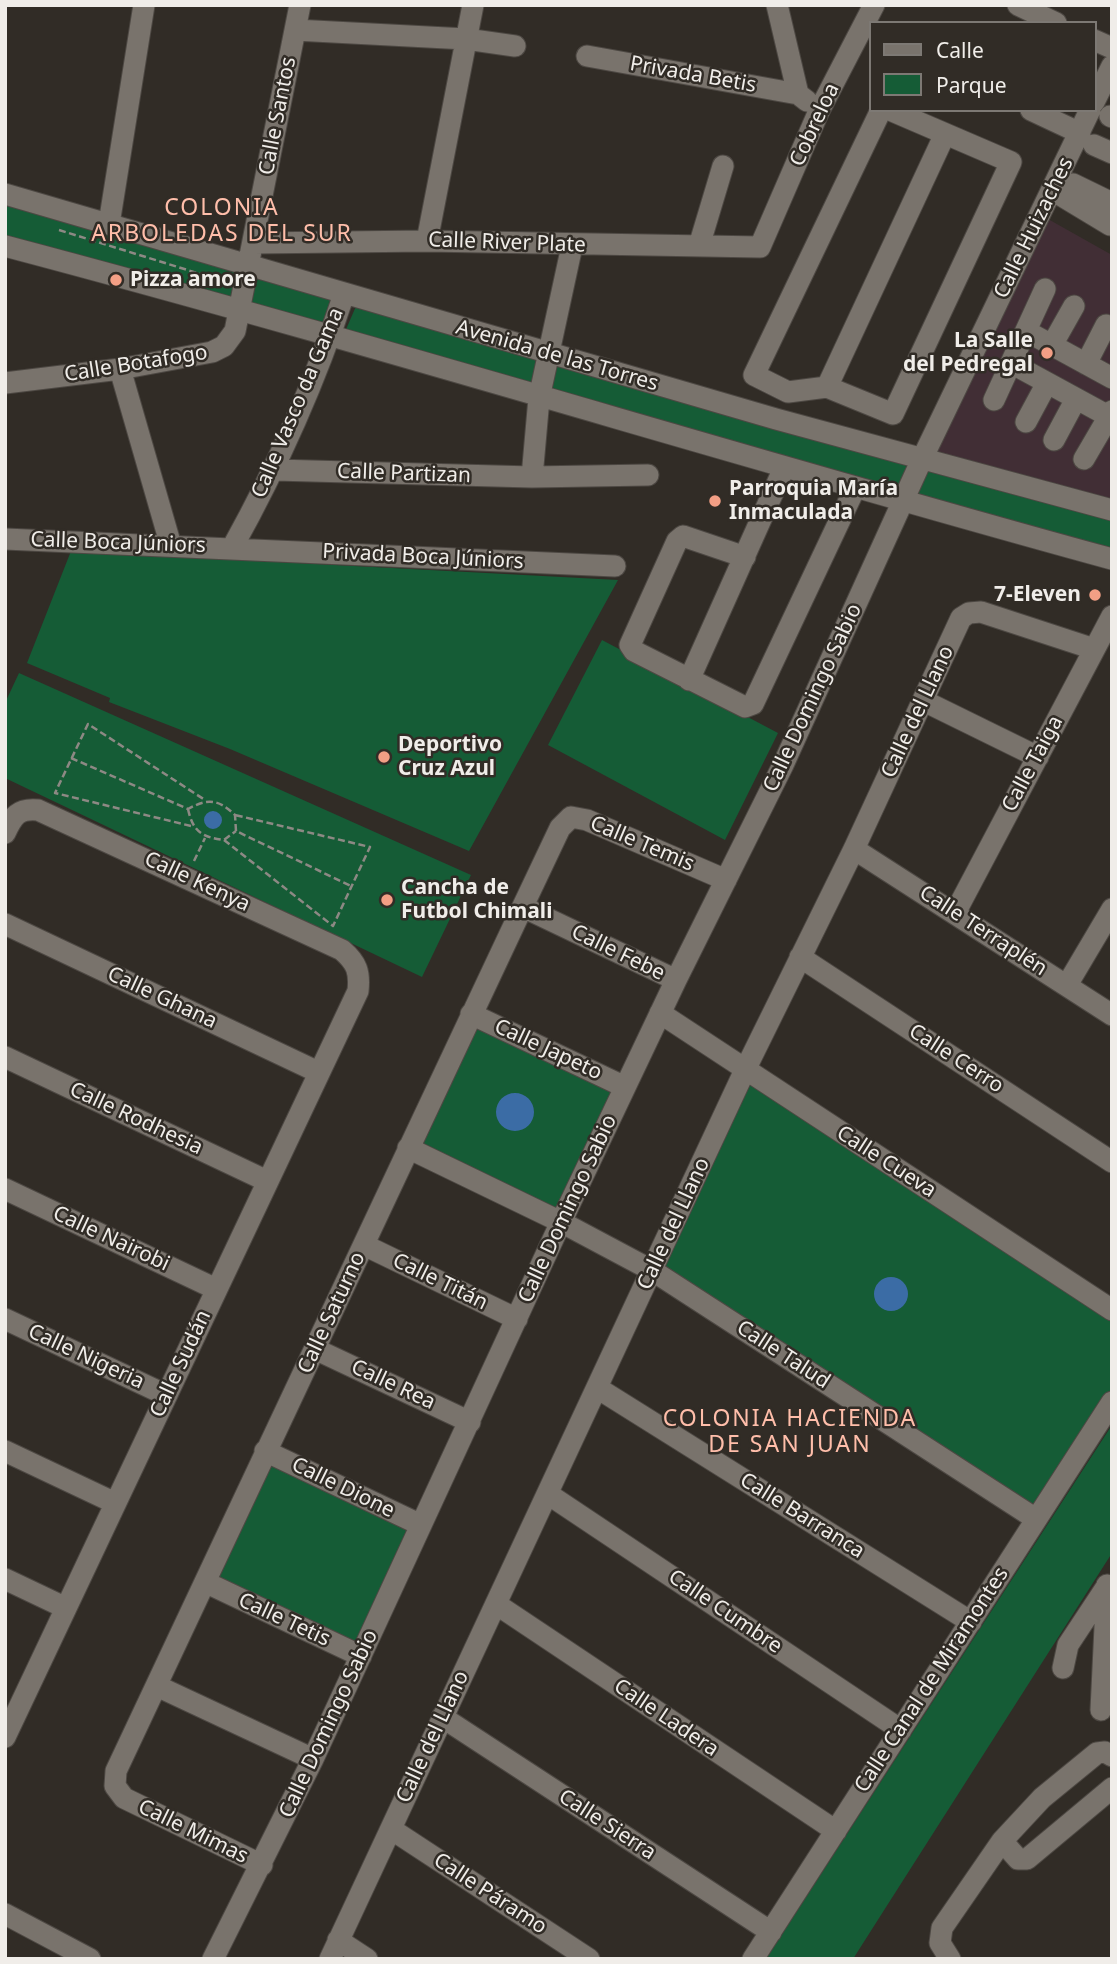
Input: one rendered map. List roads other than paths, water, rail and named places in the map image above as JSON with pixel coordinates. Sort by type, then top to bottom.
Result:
[{"type":"street","points":[[109,225],[144,5]]},
{"type":"street","name":"Calle Santos","points":[[239,309],[300,5]]},
{"type":"street","points":[[427,241],[473,5]]},
{"type":"street","points":[[777,5],[798,94],[819,111]]},
{"type":"street","points":[[1018,5],[1052,21]]},
{"type":"street","points":[[295,30],[466,39],[515,46]]},
{"type":"street","name":"Cobreloa","points":[[760,247],[819,111],[866,32]]},
{"type":"street","points":[[1096,41],[1112,48]]},
{"type":"street","name":"Privada Betis","points":[[587,56],[798,94]]},
{"type":"street","name":"Calle Huizaches","points":[[922,459],[1052,190],[1095,144],[1112,66]]},
{"type":"street","points":[[880,112],[754,375],[788,392],[827,387],[893,414],[1011,162],[895,112]]},
{"type":"street","points":[[1035,112],[1095,144]]},
{"type":"street","points":[[827,387],[945,134]]},
{"type":"street","points":[[699,246],[723,166]]},
{"type":"street","points":[[1073,184],[1112,204]]},
{"type":"street","points":[[1052,190],[1110,225],[1112,222]]},
{"type":"street","name":"Avenida de las Torres","points":[[5,194],[776,419],[1112,510]]},
{"type":"street","name":"Calle River Plate","points":[[254,243],[427,241],[572,246],[760,247]]},
{"type":"street","name":"Avenida de las Torres","points":[[5,246],[239,309],[539,398],[1112,559]]},
{"type":"street","points":[[532,477],[539,398],[572,246]]},
{"type":"street","points":[[994,400],[1045,289]]},
{"type":"street","name":"Calle Vasco da Gama","points":[[232,548],[275,470],[344,294]]},
{"type":"street","points":[[1052,345],[1073,306]]},
{"type":"street","name":"Calle Botafogo","points":[[5,383],[121,369],[218,349],[229,342],[235,331],[239,309]]},
{"type":"street","points":[[1086,364],[1106,326]]},
{"type":"street","points":[[1026,331],[1112,378]]},
{"type":"street","points":[[1011,363],[1111,415],[1084,459]]},
{"type":"street","points":[[121,369],[171,546]]},
{"type":"street","points":[[1026,422],[1047,383]]},
{"type":"street","points":[[776,419],[788,392]]},
{"type":"street","points":[[1054,440],[1076,399]]},
{"type":"street","name":"Calle Domingo Sabio","points":[[213,1959],[313,1759],[660,1013],[783,765],[922,459]]},
{"type":"street","points":[[689,680],[784,468]]},
{"type":"street","name":"Calle Partizan","points":[[275,470],[532,477],[648,475]]},
{"type":"street","points":[[745,557],[682,536],[677,541],[631,639],[634,651],[745,707],[753,704],[855,488]]},
{"type":"street","name":"Calle Boca Júniors","points":[[5,539],[232,548]]},
{"type":"street","name":"Privada Boca Júniors","points":[[232,548],[615,566]]},
{"type":"street","name":"Calle del Llano","points":[[334,1950],[599,1389],[745,1070],[854,849],[961,618],[968,613],[981,612],[1094,649]]},
{"type":"street","name":"Calle Taiga","points":[[955,913],[1112,616]]},
{"type":"street","points":[[924,701],[1038,757]]},
{"type":"street","name":"Calle Kenya","points":[[8,827],[16,813],[27,809],[38,810],[188,877],[342,950],[358,968],[358,991]]},
{"type":"street","name":"Calle Temis","points":[[560,828],[571,817],[587,820],[726,880]]},
{"type":"street","name":"Calle Saturno","points":[[124,1798],[115,1786],[116,1772],[560,828]]},
{"type":"street","name":"Calle Terraplén","points":[[854,849],[1112,1015]]},
{"type":"street","name":"Calle Febe","points":[[523,907],[676,980]]},
{"type":"street","points":[[1067,985],[1112,909]]},
{"type":"street","name":"Calle Ghana","points":[[5,924],[318,1072]]},
{"type":"street","name":"Calle Cerro","points":[[800,957],[1112,1162]]},
{"type":"street","name":"Calle Sudán","points":[[8,1723],[66,1608],[358,991]]},
{"type":"street","name":"Calle Cueva","points":[[660,1013],[1112,1310]]},
{"type":"street","name":"Calle Japeto","points":[[471,1014],[625,1087]]},
{"type":"street","name":"Calle Rodhesia","points":[[5,1057],[267,1181]]},
{"type":"street","name":"Calle Talud","points":[[408,1148],[561,1222],[653,1271],[1036,1519]]},
{"type":"street","name":"Calle Nairobi","points":[[5,1189],[216,1289]]},
{"type":"street","name":"Calle Titán","points":[[363,1245],[517,1318]]},
{"type":"street","name":"Calle Nigeria","points":[[5,1319],[166,1395]]},
{"type":"street","name":"Calle Rea","points":[[315,1349],[470,1422]]},
{"type":"street","name":"Calle Barranca","points":[[599,1389],[971,1622]]},
{"type":"street","name":"Calle Canal de Miramontes","points":[[753,1959],[1112,1402]]},
{"type":"street","points":[[5,1451],[115,1503]]},
{"type":"street","name":"Calle Dione","points":[[265,1451],[421,1525]]},
{"type":"street","name":"Calle Cumbre","points":[[548,1494],[901,1730]]},
{"type":"street","points":[[5,1579],[66,1608]]},
{"type":"street","points":[[1063,1668],[1068,1645],[1109,1582]]},
{"type":"street","points":[[1101,1710],[1109,1582]]},
{"type":"street","name":"Calle Tetis","points":[[206,1583],[361,1656]]},
{"type":"street","name":"Calle Ladera","points":[[496,1604],[836,1831]]},
{"type":"street","points":[[156,1686],[313,1759]]},
{"type":"street","name":"Calle Sierra","points":[[443,1717],[771,1932]]},
{"type":"street","points":[[950,1959],[940,1943],[942,1928],[1002,1841],[1042,1798],[1097,1753],[1105,1752],[1112,1756]]},
{"type":"street","points":[[1002,1841],[1018,1859],[1027,1859],[1112,1788]]},
{"type":"street","name":"Calle Mimas","points":[[124,1798],[262,1865]]},
{"type":"street","name":"Calle Páramo","points":[[391,1829],[589,1959]]},
{"type":"street","points":[[5,1914],[90,1959]]},
{"type":"street","points":[[334,1950],[367,1959]]},
{"type":"water","points":[[209,811],[217,811],[222,820],[220,827],[209,829],[204,824],[204,816]]},
{"type":"water","points":[[515,1093],[528,1099],[534,1112],[528,1125],[515,1131],[502,1125],[496,1112],[502,1099]]},
{"type":"water","points":[[891,1277],[903,1282],[908,1294],[903,1306],[891,1311],[879,1306],[874,1294],[879,1282]]},
{"type":"place","name":"Pizza amore","points":[[116,280]]},
{"type":"place","name":"La Salle del Pedregal","points":[[1047,353]]},
{"type":"place","name":"Parroquia María Inmaculada","points":[[715,501]]},
{"type":"place","name":"7-Eleven","points":[[1095,595]]},
{"type":"place","name":"Deportivo Cruz Azul","points":[[384,757]]},
{"type":"place","name":"Cancha de Futbol Chimali","points":[[387,900]]},
{"type":"district","name":"COLONIA ARBOLEDAS DEL SUR","points":[[222,221]]},
{"type":"district","name":"COLONIA HACIENDA DE SAN JUAN","points":[[790,1432]]}]
